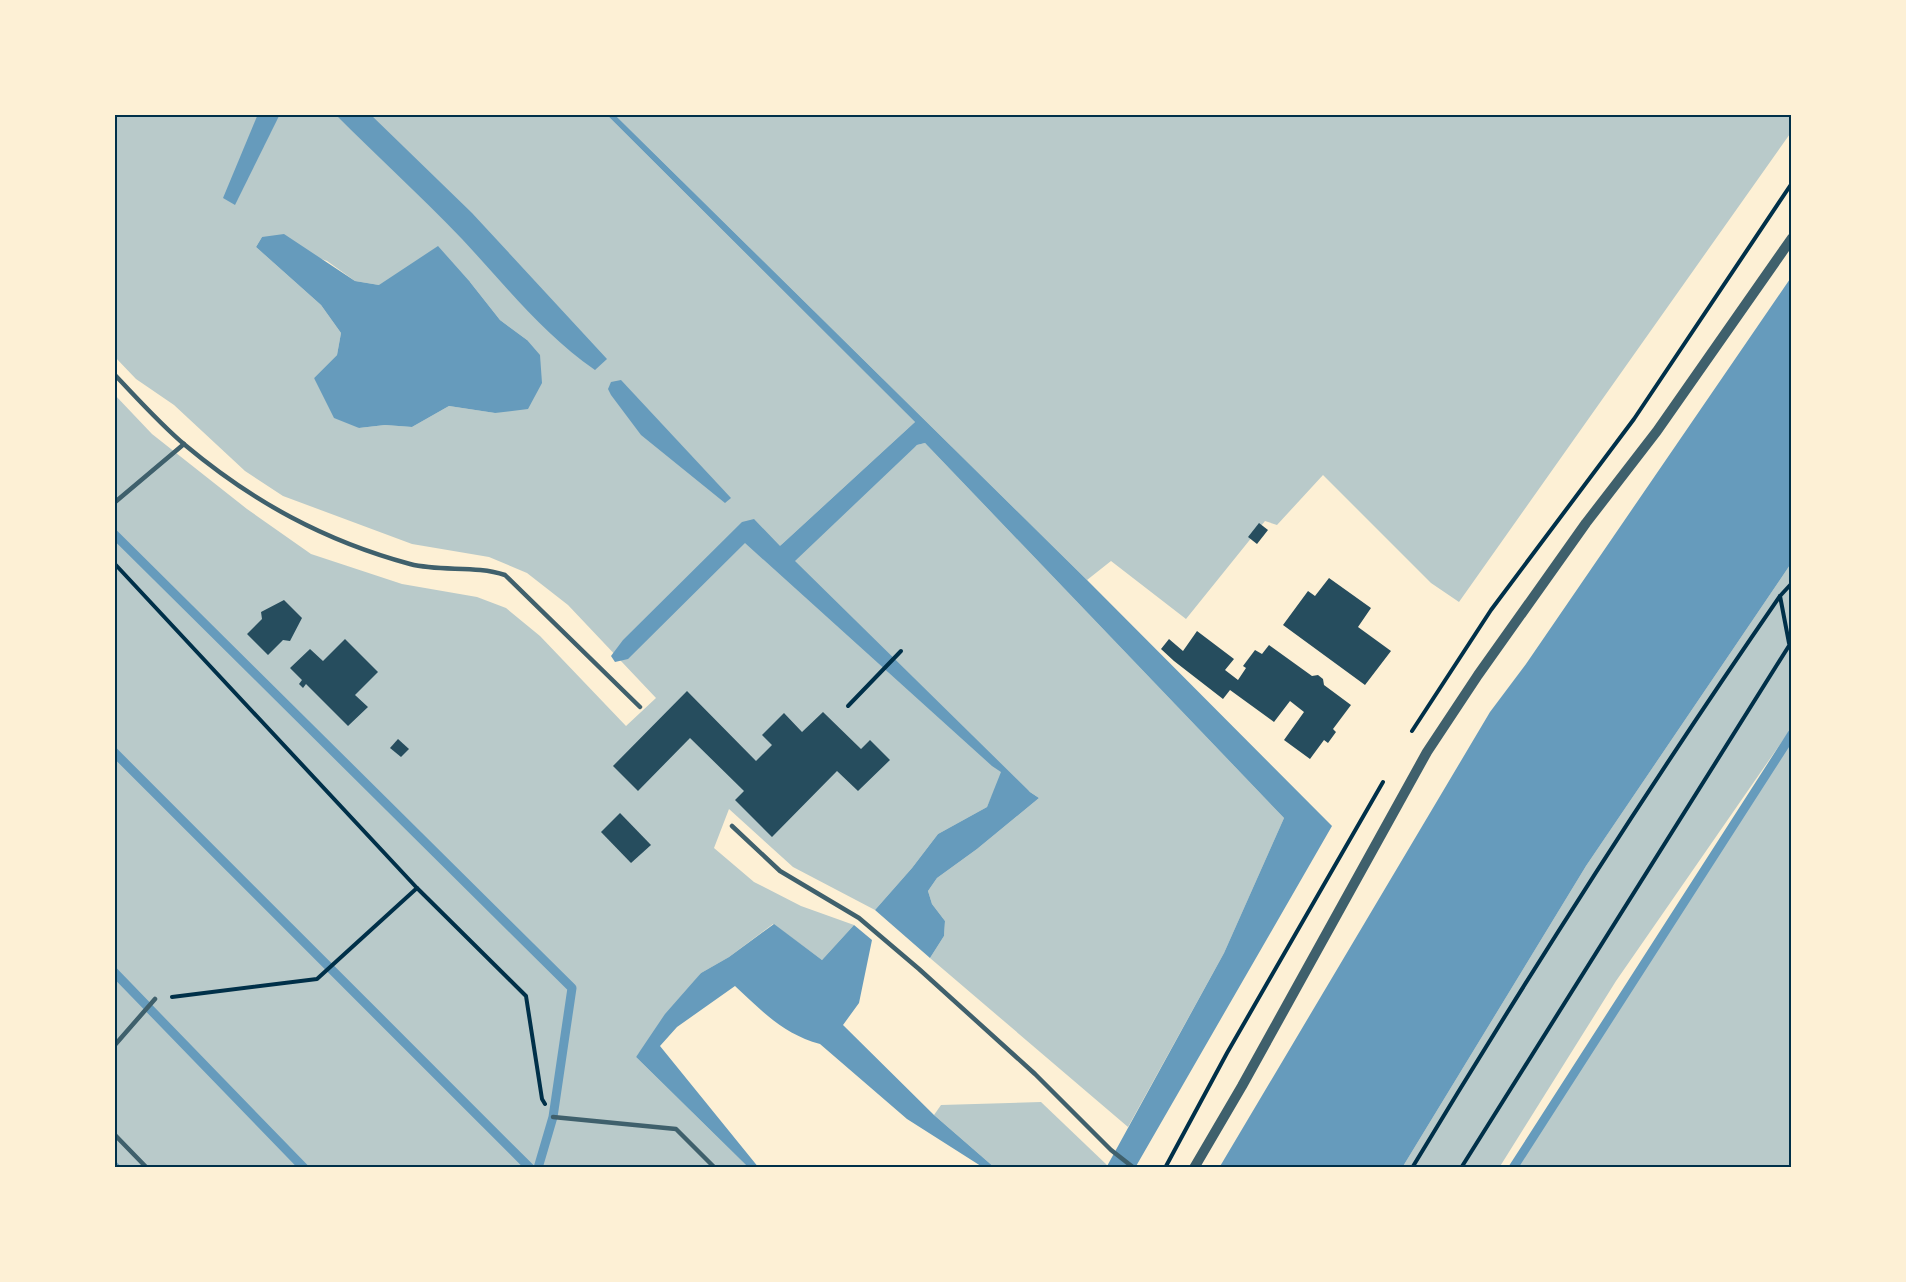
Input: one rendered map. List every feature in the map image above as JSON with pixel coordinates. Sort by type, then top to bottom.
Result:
[{"type":"street","points":[[1194,1168],[1242,1086],[1427,752],[1503,639],[1586,523],[1657,431],[1792,238]]},
{"type":"lane","points":[[114,374],[184,444],[238,487],[277,511],[339,540],[410,564],[436,568],[491,570],[505,575],[640,707]]},
{"type":"lane","points":[[114,503],[184,444]]},
{"type":"lane","points":[[732,826],[780,871],[859,918],[1035,1074],[1111,1150],[1134,1168]]},
{"type":"lane","points":[[114,1046],[155,999]]},
{"type":"lane","points":[[553,1118],[676,1129],[715,1168]]},
{"type":"lane","points":[[114,1134],[147,1168]]},
{"type":"path","points":[[114,563],[417,888],[526,996],[542,1100],[553,1118]]},
{"type":"path","points":[[1412,1168],[1473,1067],[1690,726],[1780,596],[1792,583]]},
{"type":"path","points":[[1461,1168],[1791,643],[1780,596]]},
{"type":"path","points":[[848,706],[901,652]]},
{"type":"path","points":[[155,999],[317,979],[417,888]]},
{"type":"shaded area","points":[[114,114],[606,114],[915,422],[780,546],[917,445],[925,443],[1284,818],[1224,953],[1128,1127],[930,958],[944,936],[945,921],[932,904],[928,891],[937,878],[977,849],[1039,798],[1002,773],[987,807],[938,834],[875,910],[793,867],[729,809],[714,848],[754,882],[801,906],[854,925],[822,960],[773,924],[729,957],[701,973],[636,1057],[749,1168],[114,1168],[114,394],[152,434],[247,509],[311,554],[402,584],[477,597],[506,608],[540,636],[626,726],[656,698],[568,605],[527,573],[489,557],[412,544],[283,496],[245,471],[174,405],[136,379],[114,356]],"holes":[[[262,237],[327,261],[355,281],[379,285],[470,282],[500,320],[527,340],[495,413],[449,406],[412,427],[385,425],[359,428],[314,378],[337,355],[341,333],[321,305],[256,247]]]},
{"type":"shaded area","points":[[614,114],[1792,114],[1792,131],[1459,602],[1431,583],[1323,475],[1277,525],[1265,521],[1186,619],[1111,561],[1087,580]]},
{"type":"shaded area","points":[[1792,562],[1792,727],[1616,981],[1499,1168],[1402,1168],[1586,866]]},
{"type":"shaded area","points":[[1792,734],[1792,1168],[1513,1168]]},
{"type":"shaded area","points":[[1041,1102],[1108,1166],[1106,1168],[995,1168],[934,1115],[941,1105]]},
{"type":"water","points":[[258,114],[280,114],[235,205],[223,198]]},
{"type":"water","points":[[335,114],[370,114],[472,213],[607,359],[595,370],[558,341],[462,239]]},
{"type":"water","points":[[606,114],[614,114],[1087,580],[1332,826],[1135,1168],[1106,1168],[1224,953],[1284,818],[925,443],[917,445],[795,561],[1030,792],[1039,798],[977,849],[937,878],[928,891],[932,904],[945,921],[944,936],[930,958],[875,910],[938,834],[987,807],[1001,772],[745,543],[628,659],[615,662],[611,656],[623,640],[742,522],[754,519],[780,546],[915,422]]},
{"type":"water","points":[[284,234],[355,281],[379,285],[438,246],[500,320],[527,340],[540,355],[542,383],[528,409],[495,413],[449,406],[412,427],[385,425],[359,428],[334,418],[314,378],[337,355],[341,333],[321,305],[256,247],[262,237]]},
{"type":"water","points":[[1792,276],[1792,562],[1586,866],[1402,1168],[1219,1168],[1490,712],[1526,664]]},
{"type":"water","points":[[621,380],[731,498],[725,503],[641,435],[608,389],[611,382]]},
{"type":"water","points":[[774,924],[822,960],[854,925],[872,940],[859,1003],[843,1025],[934,1115],[995,1168],[984,1168],[907,1119],[820,1044],[784,1028],[735,986],[677,1027],[660,1046],[759,1168],[749,1168],[636,1057],[665,1014],[701,973],[729,957]]},
{"type":"building","points":[[1259,523],[1268,530],[1257,544],[1248,537]]},
{"type":"building","points":[[1329,578],[1371,608],[1358,627],[1391,651],[1365,685],[1283,625],[1308,591],[1315,596]]},
{"type":"building","points":[[284,600],[302,618],[290,641],[283,640],[268,655],[247,634],[262,619],[261,612]]},
{"type":"building","points":[[1197,631],[1234,659],[1225,670],[1238,680],[1246,668],[1243,666],[1255,650],[1262,654],[1269,645],[1312,676],[1318,675],[1323,679],[1324,685],[1351,705],[1333,729],[1336,732],[1328,743],[1324,740],[1310,759],[1284,740],[1304,712],[1290,701],[1274,722],[1230,690],[1223,699],[1161,649],[1169,639],[1183,651]]},
{"type":"building","points":[[345,639],[378,672],[355,695],[368,707],[348,726],[306,684],[303,688],[299,684],[302,680],[290,668],[310,649],[323,661]]},
{"type":"building","points":[[687,691],[756,761],[772,745],[762,735],[784,713],[802,732],[823,712],[861,749],[870,740],[890,760],[858,791],[837,771],[772,837],[735,800],[744,791],[690,738],[638,791],[613,766]]},
{"type":"building","points":[[398,739],[409,749],[401,757],[390,748]]},
{"type":"building","points":[[620,813],[651,845],[631,863],[601,832]]},
{"type":"waterway","points":[[114,534],[572,988],[553,1117],[538,1168]]},
{"type":"waterway","points":[[1513,1168],[1792,734]]},
{"type":"waterway","points":[[114,752],[530,1168]]},
{"type":"waterway","points":[[114,972],[304,1168]]}]
